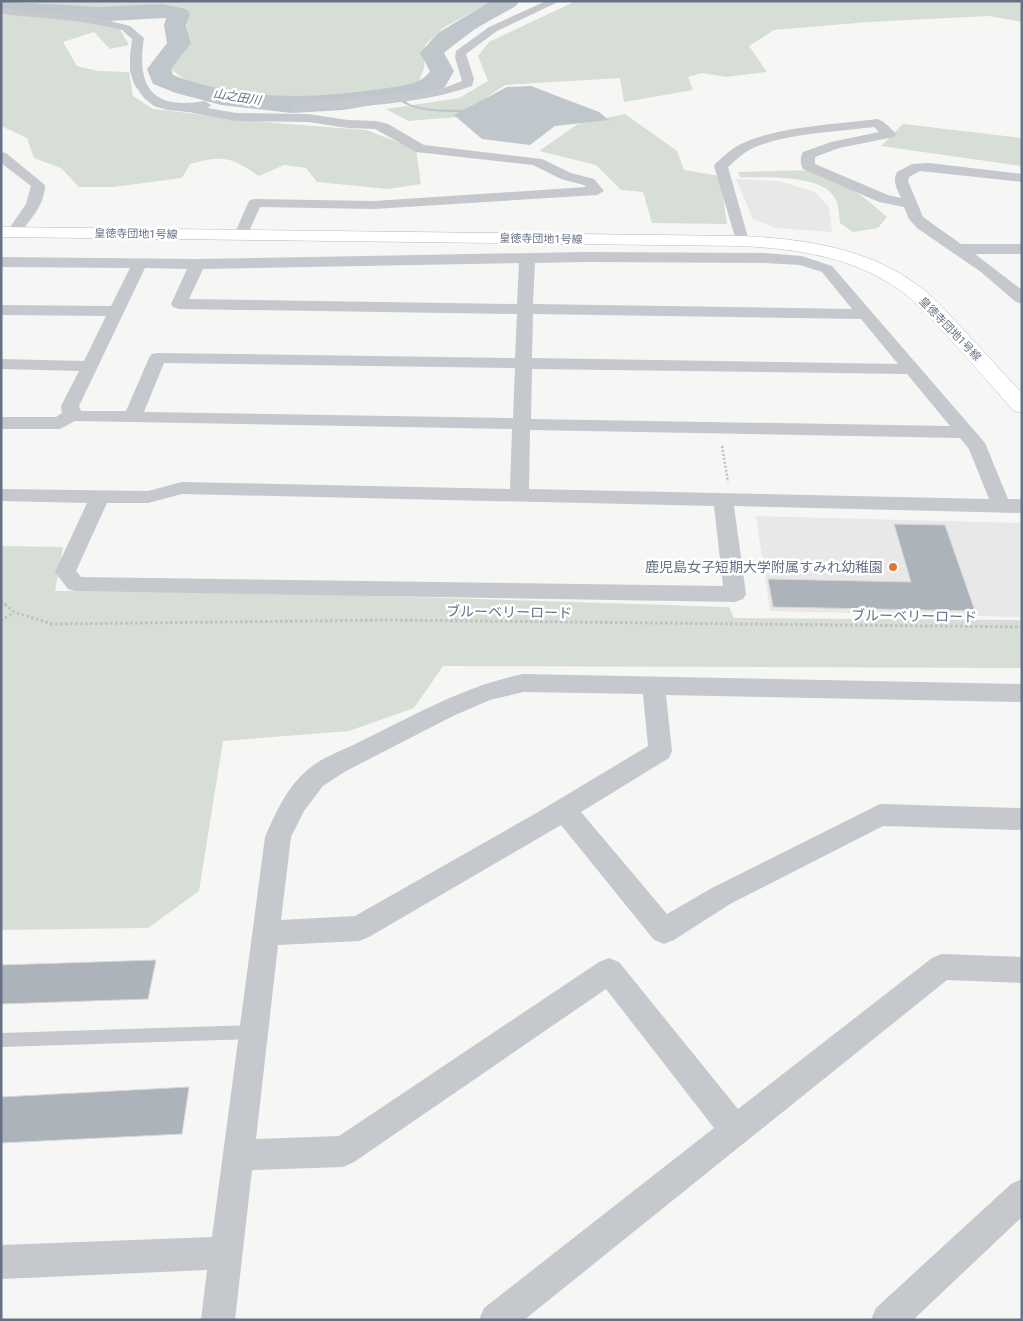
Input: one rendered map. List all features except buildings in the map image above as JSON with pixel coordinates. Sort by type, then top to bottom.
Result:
[{"type":"street","points":[[192,109],[204,105],[262,109],[306,107],[422,95],[461,87],[468,83],[468,79],[460,59],[460,52],[469,43],[494,28],[555,1]]},
{"type":"street","points":[[1,11],[74,18],[126,28],[138,38],[135,50],[136,75],[144,92],[153,100],[170,107],[236,117],[308,118],[348,124],[376,125],[383,127],[421,149],[526,160],[566,176],[589,182],[597,191],[374,205],[255,203],[241,235]]},
{"type":"street","points":[[742,241],[721,166],[736,152],[751,144],[760,142],[793,135],[877,123],[890,134],[836,145],[808,155],[808,166],[884,199],[910,204]]},
{"type":"street","points":[[1,156],[38,185],[39,191],[36,199],[7,233]]},
{"type":"street","points":[[1022,178],[939,167],[917,168],[902,175],[901,181],[916,219],[922,225],[960,249],[1006,283],[1022,299]]},
{"type":"street","name":"皇徳寺団地1号線","points":[[7,233],[742,241],[772,242],[821,250],[868,264],[892,277],[927,302],[1022,406]]},
{"type":"street","points":[[960,249],[1022,250]]},
{"type":"street","points":[[519,495],[527,258]]},
{"type":"street","points":[[1,262],[197,264],[527,258],[764,258],[802,261],[827,268],[965,432],[978,448],[1001,505]]},
{"type":"street","points":[[140,263],[70,406],[70,412],[77,416],[965,432]]},
{"type":"street","points":[[197,264],[179,304],[865,314]]},
{"type":"street","points":[[1,310],[116,311]]},
{"type":"street","points":[[132,417],[158,358],[912,369]]},
{"type":"street","points":[[1,364],[89,366]]},
{"type":"street","points":[[1,423],[60,423],[73,414]]},
{"type":"street","points":[[1,495],[148,497],[182,488],[1022,506]]},
{"type":"street","points":[[100,496],[65,572],[75,584],[734,594],[727,499]]},
{"type":"street","points":[[218,1320],[278,837],[285,819],[309,784],[328,770],[453,706],[506,686],[524,683],[1022,693]]},
{"type":"street","points":[[266,933],[359,928],[564,810],[660,751],[654,686]]},
{"type":"street","points":[[564,810],[664,931],[720,896],[880,815],[1022,819]]},
{"type":"street","points":[[496,1320],[942,967],[1022,970]]},
{"type":"street","points":[[239,1155],[343,1152],[609,971],[735,1130]]},
{"type":"street","points":[[888,1320],[1022,1195]]},
{"type":"street","points":[[1,1262],[226,1253]]},
{"type":"lane","points":[[1,1040],[254,1032]]},
{"type":"path","points":[[720,428],[727,499]]},
{"type":"path","name":"ブルーベリーロード","points":[[1,601],[14,612],[52,624],[388,620],[1022,627]]},
{"type":"path","points":[[1,621],[14,612]]},
{"type":"shaded area","points":[[14,1],[492,1],[443,28],[425,45],[424,68],[418,84],[382,91],[290,100],[225,93],[189,82],[170,69],[191,42],[187,26],[188,9],[160,4],[111,10]]},
{"type":"shaded area","points":[[576,1],[1022,1],[1022,22],[989,16],[869,22],[774,30],[749,46],[767,72],[726,77],[702,73],[688,77],[693,90],[624,102],[620,78],[505,85],[458,117],[408,121],[386,109],[459,98],[488,81],[478,56],[489,42]]},
{"type":"shaded area","points":[[1,14],[42,16],[119,28],[129,45],[110,49],[94,32],[63,42],[77,66],[98,71],[129,72],[133,96],[153,109],[276,123],[366,130],[416,149],[421,184],[388,189],[317,182],[306,168],[284,165],[259,176],[234,161],[211,159],[190,164],[182,178],[113,187],[79,187],[61,168],[34,158],[27,138],[1,126]]},
{"type":"shaded area","points":[[531,86],[599,112],[609,120],[555,126],[530,145],[482,139],[454,115],[507,87]]},
{"type":"shaded area","points":[[625,114],[677,151],[684,170],[720,176],[727,224],[652,223],[643,192],[621,190],[596,165],[539,151],[578,124]]},
{"type":"shaded area","points":[[903,124],[1022,138],[1022,166],[881,146]]},
{"type":"shaded area","points":[[813,170],[852,190],[887,217],[878,228],[853,232],[840,223],[836,200],[829,191],[819,185],[792,179],[740,177],[738,172]]},
{"type":"shaded area","points":[[736,179],[779,181],[815,192],[829,207],[832,232],[775,228],[753,219]]},
{"type":"shaded area","name":"鹿児島女子短期大学附属すみれ幼稚園","points":[[756,516],[1022,523],[1022,617],[770,611]]},
{"type":"shaded area","points":[[1,546],[63,547],[55,591],[254,592],[729,607],[734,618],[1022,620],[1022,668],[443,666],[414,708],[349,731],[223,741],[199,891],[148,928],[1,930]]},
{"type":"waterway","name":"山之田川","points":[[1,3],[23,9],[70,13],[109,14],[162,11],[179,14],[175,25],[179,43],[159,69],[162,79],[185,88],[221,97],[292,105],[343,102],[416,91],[436,82],[442,71],[432,53],[438,46],[456,31],[508,1]]},
{"type":"waterway","points":[[393,95],[401,101],[420,108],[440,111],[472,111]]},
{"type":"place","name":"鹿児島女子短期大学附属すみれ幼稚園","points":[[893,567]]}]
